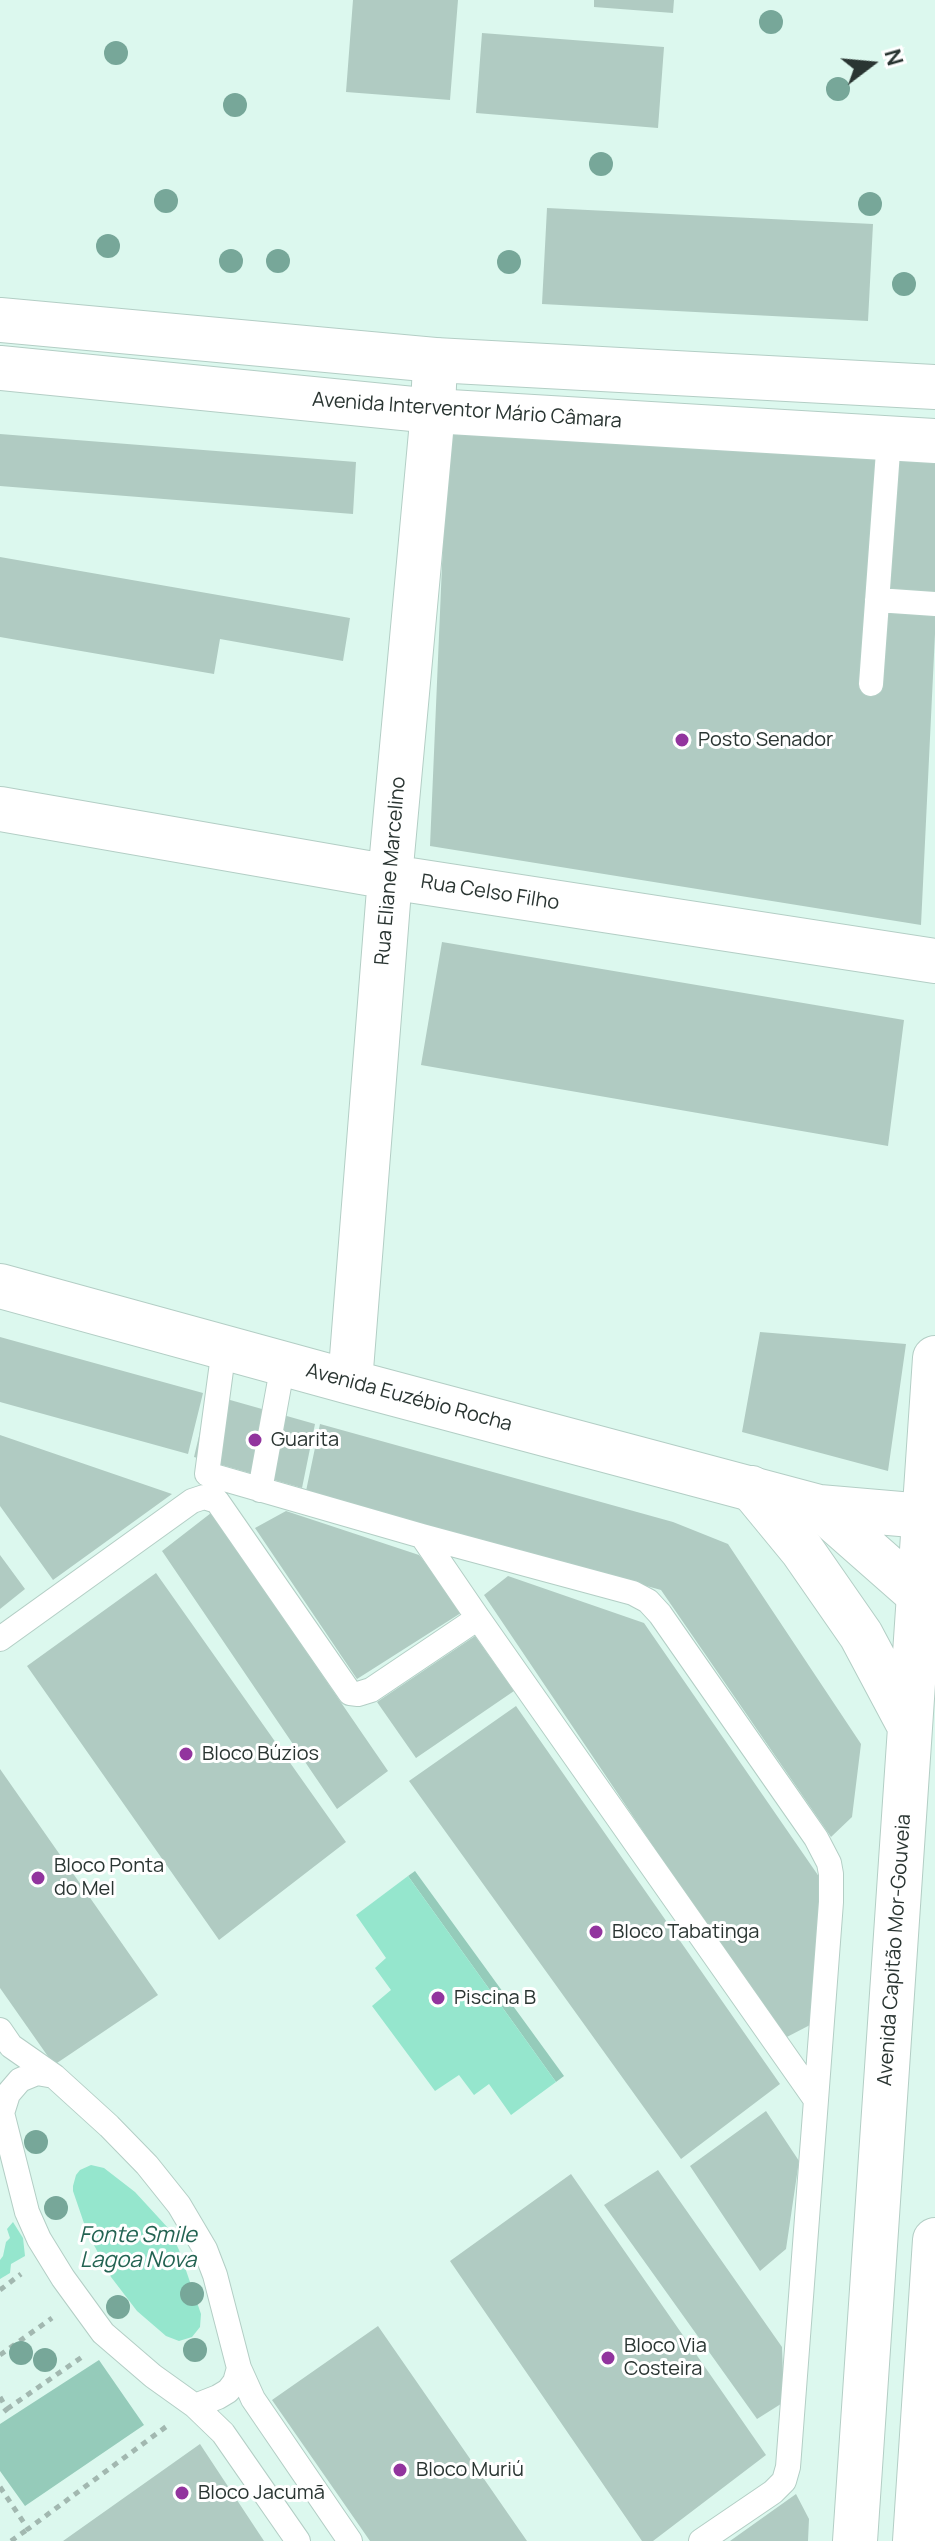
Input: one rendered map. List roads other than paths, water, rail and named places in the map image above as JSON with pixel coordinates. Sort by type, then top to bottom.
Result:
[{"type":"main road","points":[[0,320],[435,360],[935,387]]},
{"type":"main road","name":"Rua Eliane Marcelino","points":[[350,1382],[435,360]]},
{"type":"main road","name":"Avenida Interventor Mário Câmara","points":[[0,368],[433,411],[935,441]]},
{"type":"main road","name":"Rua Celso Filho","points":[[0,809],[390,877],[935,961]]},
{"type":"main road","name":"Avenida Euzébio Rocha","points":[[0,1286],[819,1507],[924,1516]]},
{"type":"main road","name":"Avenida Capitão Mor-Gouveia","points":[[855,2541],[935,1358]]},
{"type":"main road","points":[[751,1488],[802,1550],[861,1635],[910,1727]]},
{"type":"main road","name":"Avenida Euzébio Rocha","points":[[819,1507],[919,1595]]},
{"type":"main road","points":[[921,2539],[935,2240]]},
{"type":"lane","points":[[871,684],[889,438]]},
{"type":"lane","points":[[877,600],[935,604]]},
{"type":"lane","points":[[224,1348],[207,1474],[225,1491],[350,1693],[371,1690],[478,1618]]},
{"type":"lane","points":[[260,1490],[283,1364]]},
{"type":"lane","points":[[0,1639],[192,1501],[225,1491],[260,1490],[633,1593],[648,1601],[660,1614],[816,1838],[829,1863],[831,1902],[788,2467],[784,2481],[773,2492],[701,2541]]},
{"type":"lane","points":[[422,1536],[816,2100]]},
{"type":"lane","points":[[0,2030],[11,2046],[54,2076],[109,2126],[147,2165],[179,2205],[205,2249],[215,2275],[239,2368],[253,2399],[350,2541]]},
{"type":"lane","points":[[54,2076],[37,2073],[20,2080],[2,2107],[27,2212],[39,2239],[103,2333],[153,2376],[195,2406],[223,2433],[298,2541]]},
{"type":"lane","points":[[195,2406],[228,2391],[235,2382],[239,2368]]},
{"type":"water","name":"Piscina B","points":[[408,1876],[556,2082],[511,2115],[489,2084],[474,2095],[459,2075],[435,2091],[372,2006],[391,1990],[375,1968],[386,1958],[356,1915]]},
{"type":"water","name":"Fonte Smile Lagoa Nova","points":[[91,2165],[104,2168],[135,2192],[169,2229],[201,2314],[200,2327],[192,2337],[179,2341],[166,2336],[137,2311],[111,2277],[87,2232],[73,2191],[76,2175]]},
{"type":"water","points":[[13,2222],[23,2238],[25,2256],[11,2264],[10,2273],[0,2279],[0,2260],[10,2238],[7,2229]]},
{"type":"place","name":"Posto Senador","points":[[682,740]]},
{"type":"place","name":"Guarita","points":[[255,1440]]},
{"type":"place","name":"Bloco Búzios","points":[[186,1754]]},
{"type":"place","name":"Bloco Ponta do Mel","points":[[38,1878]]},
{"type":"place","name":"Bloco Tabatinga","points":[[596,1932]]},
{"type":"place","name":"Piscina B","points":[[438,1998]]},
{"type":"place","name":"Bloco Via Costeira","points":[[608,2358]]},
{"type":"place","name":"Bloco Muriú","points":[[400,2470]]},
{"type":"place","name":"Bloco Jacumã","points":[[182,2493]]}]
